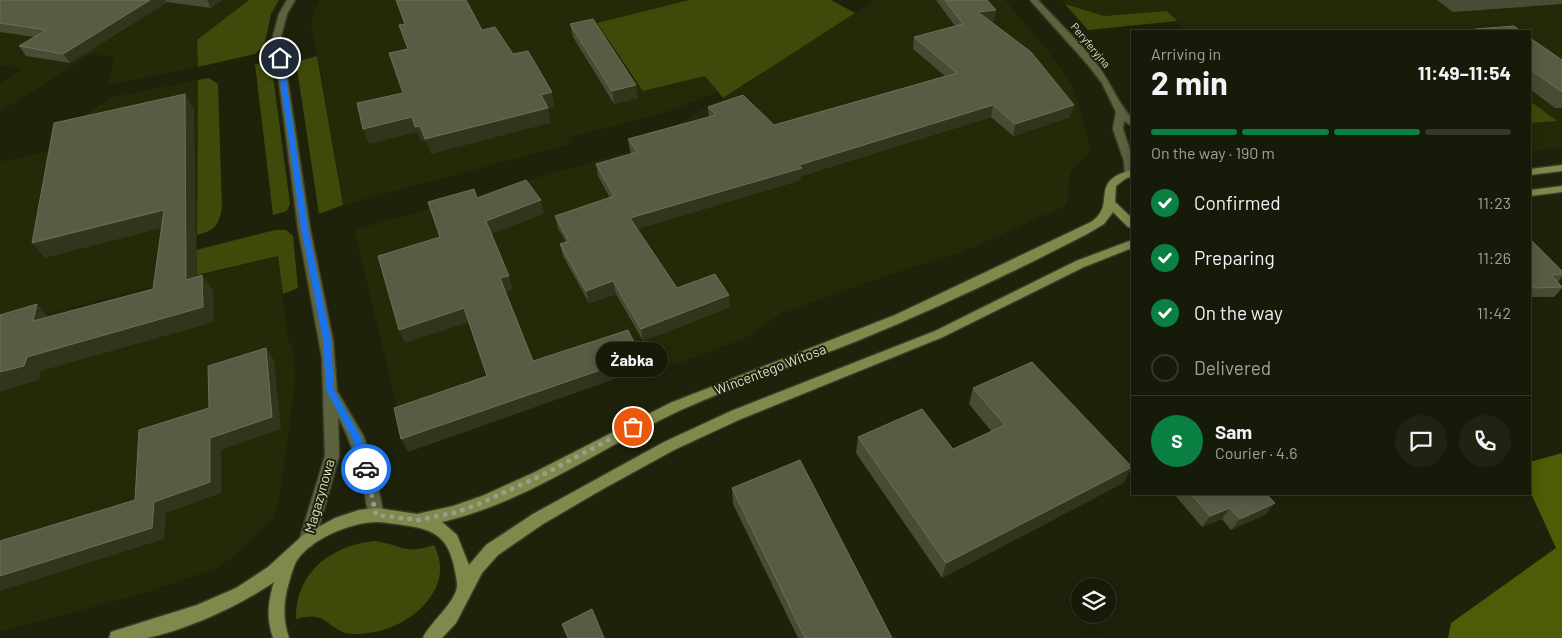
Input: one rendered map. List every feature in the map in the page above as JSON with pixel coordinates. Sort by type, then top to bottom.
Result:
[{"type":"main road","points":[[1531,172],[1562,168]]},
{"type":"main road","name":"Wincentego Witosa","points":[[419,520],[457,512],[479,504],[544,474],[676,406],[720,387],[876,328],[1063,242],[1103,219],[1109,203],[1108,194],[1112,184],[1118,178],[1131,173]]},
{"type":"main road","points":[[1531,193],[1562,189]]},
{"type":"main road","points":[[1109,203],[1131,223]]},
{"type":"main road","points":[[432,638],[450,617],[476,568],[492,550],[538,519],[598,484],[669,446],[736,415],[939,334],[1080,264],[1131,244]]},
{"type":"main road","points":[[117,638],[173,622],[222,603],[258,584],[290,558],[306,541],[345,521],[376,515],[419,520],[440,528],[455,543],[466,588]]},
{"type":"main road","points":[[281,638],[276,627],[275,611],[280,586],[290,558]]},
{"type":"street","name":"Magazynowa","points":[[291,0],[283,14],[277,36],[304,228],[327,340],[330,390],[330,465],[306,541]]},
{"type":"street","name":"Peryferyjna","points":[[1034,0],[1092,64],[1106,83],[1121,112],[1131,122]]},
{"type":"street","name":"Peryferyjna","points":[[1121,112],[1118,129],[1131,173]]},
{"type":"street","name":"Magazynowa","points":[[330,390],[357,437],[371,487],[376,515]]},
{"type":"shaded area","points":[[0,0],[249,0],[197,40],[198,67],[108,85],[114,57],[92,54],[0,112],[0,83],[23,69],[0,65]]},
{"type":"shaded area","points":[[319,0],[689,0],[598,23],[643,91],[705,76],[718,92],[658,115],[567,138],[570,144],[343,205],[321,72],[311,28],[314,10]]},
{"type":"shaded area","points":[[876,0],[1005,0],[1048,51],[1073,86],[1091,151],[1070,172],[1067,205],[960,253],[900,271],[782,313],[744,339],[650,374],[643,369],[408,452],[354,230],[679,137],[673,127],[746,84],[806,43]]},
{"type":"shaded area","points":[[1060,0],[1562,0],[1562,147],[1531,151],[1531,30],[1185,30],[1167,11],[1104,16],[1065,4]]},
{"type":"shaded area","points":[[198,80],[197,275],[0,326],[0,162],[52,150],[58,129],[90,112],[109,98]]},
{"type":"shaded area","points":[[278,256],[288,339],[294,353],[295,384],[279,503],[272,519],[239,552],[219,567],[149,592],[0,632],[0,327]]},
{"type":"green space","points":[[249,0],[279,0],[271,14],[264,46],[255,54],[198,67],[197,40]]},
{"type":"green space","points":[[689,0],[831,0],[855,13],[723,98],[705,76],[643,91],[597,23]]},
{"type":"green space","points":[[1065,4],[1104,16],[1167,11],[1177,21],[1088,30]]},
{"type":"green space","points":[[317,56],[343,205],[319,214],[296,62]]},
{"type":"green space","points":[[255,64],[269,64],[272,68],[290,204],[287,211],[273,215]]},
{"type":"green space","points":[[209,78],[218,84],[222,208],[215,227],[197,235],[198,80]]},
{"type":"green space","points":[[1531,102],[1557,121],[1531,123]]},
{"type":"green space","points":[[275,230],[286,230],[293,236],[298,288],[283,294],[278,256],[197,275],[196,250]]},
{"type":"green space","points":[[1562,453],[1562,638],[1448,638],[1451,623],[1556,548],[1531,493],[1531,462]]},
{"type":"green space","points":[[375,541],[410,549],[434,545],[439,558],[439,578],[435,590],[424,605],[394,626],[370,633],[345,633],[323,620],[313,617],[296,619],[297,602],[302,588],[309,575],[319,564],[344,548]]},
{"type":"building","points":[[0,0],[150,0],[63,54],[19,46],[46,30],[0,23]]},
{"type":"building","points":[[396,0],[466,0],[482,30],[495,27],[513,54],[528,51],[552,92],[541,95],[548,108],[425,139],[420,126],[415,127],[412,117],[363,129],[357,103],[403,93],[389,53],[408,49],[399,25],[405,24]]},
{"type":"building","points":[[945,0],[987,0],[996,10],[978,12],[1031,52],[1074,105],[1015,124],[993,105],[799,165],[802,168],[630,218],[677,288],[715,274],[729,295],[641,329],[613,281],[586,291],[560,244],[569,241],[555,216],[614,196],[596,164],[637,152],[628,139],[716,115],[708,107],[743,95],[774,125],[957,73],[914,37],[963,24]]},
{"type":"building","points":[[593,19],[636,85],[612,91],[570,24]]},
{"type":"building","points":[[1514,26],[1520,30],[1476,30],[1475,29]]},
{"type":"building","points":[[1531,39],[1562,60],[1562,92],[1531,70]]},
{"type":"building","points":[[185,94],[186,280],[202,275],[203,307],[27,357],[24,366],[0,372],[0,315],[37,304],[33,321],[153,289],[164,210],[32,243],[54,123]]},
{"type":"building","points":[[526,180],[541,200],[486,221],[509,276],[500,278],[533,361],[628,330],[641,356],[401,439],[394,408],[487,376],[464,308],[399,330],[378,256],[440,237],[428,202],[474,189],[477,198]]},
{"type":"building","points":[[1531,240],[1562,271],[1562,274],[1551,275],[1562,287],[1534,288],[1531,285]]},
{"type":"building","points":[[266,348],[272,417],[210,438],[210,482],[154,502],[152,528],[0,576],[0,541],[135,500],[139,430],[209,408],[208,366]]},
{"type":"building","points":[[1032,362],[1131,468],[946,563],[858,437],[922,409],[953,449],[1005,425],[973,388]]},
{"type":"building","points":[[800,460],[892,638],[805,638],[732,488]]},
{"type":"building","points":[[1192,495],[1267,495],[1275,503],[1240,519],[1230,508],[1210,516]]},
{"type":"building","points":[[592,609],[604,638],[568,638],[562,624]]},
{"type":"way so far","points":[[366,469],[376,515],[419,520],[457,512],[479,504],[544,474],[633,427]]},
{"type":"place","name":"Żabka","points":[[633,427]]},
{"type":"route","points":[[280,58],[304,228],[327,340],[330,390],[357,437],[366,469]]}]
